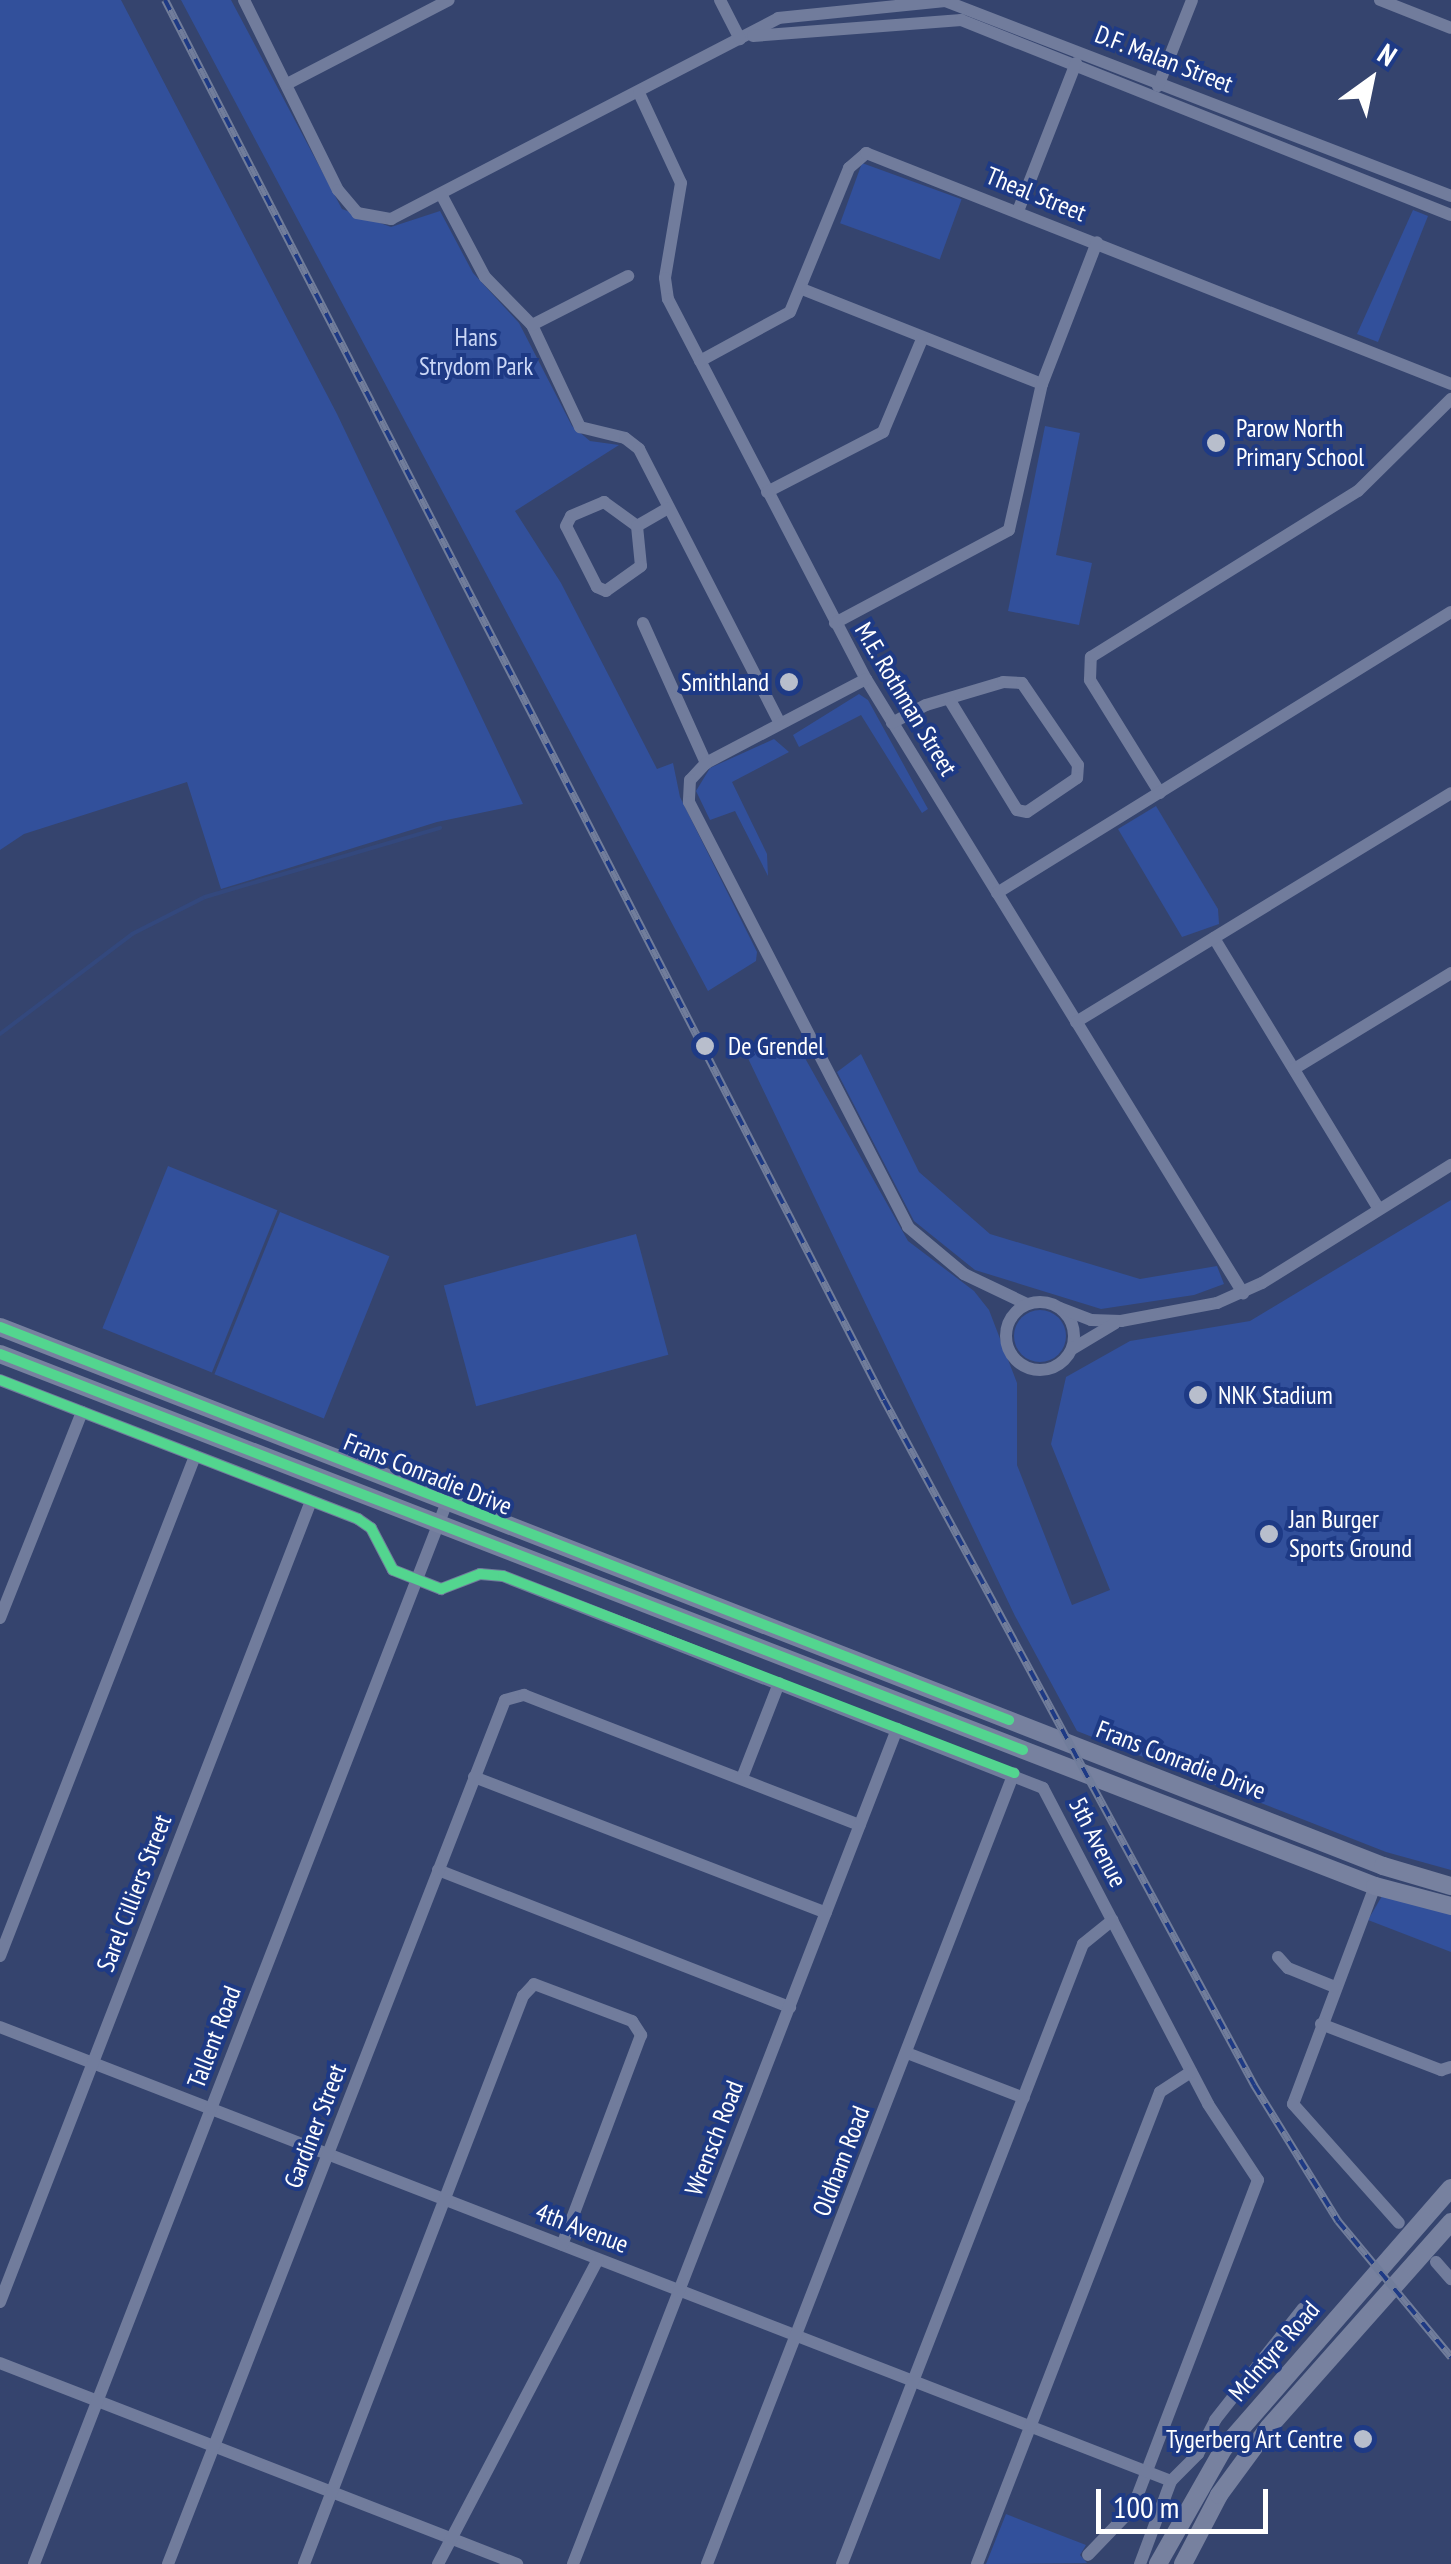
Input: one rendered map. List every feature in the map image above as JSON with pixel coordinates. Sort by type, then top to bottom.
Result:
[{"type":"main road","name":"Frans Conradie Drive","points":[[0,1327],[1154,1776],[1451,1886]]},
{"type":"main road","name":"Frans Conradie Drive","points":[[0,1354],[1375,1886],[1451,1906]]},
{"type":"main road","name":"McIntyre Road","points":[[1158,2564],[1224,2448],[1450,2189]]},
{"type":"main road","name":"McIntyre Road","points":[[1183,2564],[1238,2467],[1451,2222]]},
{"type":"street","points":[[244,0],[287,84],[449,0]]},
{"type":"street","points":[[720,0],[740,40]]},
{"type":"street","points":[[1154,96],[1192,0]]},
{"type":"street","points":[[1380,0],[1451,28]]},
{"type":"street","points":[[950,2],[952,18]]},
{"type":"street","name":"D.F. Malan Street","points":[[287,84],[338,190],[357,213],[391,219],[791,15],[950,2],[1451,196]]},
{"type":"street","name":"D.F. Malan Street","points":[[740,40],[952,18],[1451,215]]},
{"type":"street","points":[[1018,211],[1080,51]]},
{"type":"street","name":"M.E. Rothman Street","points":[[639,93],[679,172],[681,206],[665,290],[766,492],[892,723],[1244,1293]]},
{"type":"street","name":"Theal Street","points":[[700,361],[790,312],[849,168],[866,153],[1451,384]]},
{"type":"street","points":[[1359,179],[1365,162]]},
{"type":"street","points":[[441,194],[485,277],[532,326],[580,426],[633,441],[780,723]]},
{"type":"street","points":[[835,623],[1009,530],[1042,384],[1098,242]]},
{"type":"street","points":[[532,326],[628,276]]},
{"type":"street","points":[[802,289],[1042,384]]},
{"type":"street","points":[[766,492],[883,432],[922,339]]},
{"type":"street","points":[[1160,793],[1090,680],[1092,657],[1358,491],[1451,399]]},
{"type":"street","points":[[604,502],[637,526],[638,574],[600,590],[568,532],[568,519],[604,502]]},
{"type":"street","points":[[637,526],[668,508]]},
{"type":"street","points":[[996,893],[1451,612]]},
{"type":"street","points":[[643,623],[706,763]]},
{"type":"street","points":[[866,679],[706,763],[690,780],[690,808],[903,1219],[947,1263],[1027,1304],[1060,1308],[1091,1320],[1121,1321],[1244,1293],[1451,1165]]},
{"type":"street","points":[[892,723],[949,699],[1003,682],[1026,686],[1078,765],[1077,778],[1027,812],[1017,810],[949,699]]},
{"type":"street","points":[[1076,1022],[1451,792]]},
{"type":"street","points":[[1214,938],[1378,1209]]},
{"type":"street","points":[[1294,1069],[1451,972]]},
{"type":"street","points":[[1027,1304],[1006,1328],[1014,1358],[1042,1370],[1060,1363],[1072,1349],[1121,1321]]},
{"type":"street","points":[[1060,1308],[1073,1327],[1072,1349]]},
{"type":"street","points":[[0,1380],[366,1524],[388,1565],[417,1579]]},
{"type":"street","points":[[0,1618],[82,1412]]},
{"type":"street","points":[[0,1956],[194,1456]]},
{"type":"street","name":"Sarel Cilliers Street","points":[[0,2302],[312,1501]]},
{"type":"street","name":"Tallent Road","points":[[34,2564],[447,1502]]},
{"type":"street","name":"5th Avenue","points":[[417,1579],[447,1589],[480,1574],[503,1576],[1014,1774],[1049,1796],[1192,2072],[1258,2185],[1147,2473]]},
{"type":"street","points":[[779,1683],[742,1778],[860,1825]]},
{"type":"street","name":"Gardiner Street","points":[[168,2564],[502,1704],[524,1695],[742,1778]]},
{"type":"street","name":"Wrensch Road","points":[[572,2564],[898,1729]]},
{"type":"street","name":"Oldham Road","points":[[708,2564],[1014,1774]]},
{"type":"street","points":[[474,1777],[826,1914]]},
{"type":"street","points":[[438,1870],[790,2007]]},
{"type":"street","points":[[1375,1886],[1294,2093],[1294,2108],[1399,2224]]},
{"type":"street","points":[[842,2564],[1083,1944],[1113,1920]]},
{"type":"street","points":[[1278,1957],[1288,1968],[1335,1987]]},
{"type":"street","points":[[304,2564],[528,1986],[608,2011],[640,2030],[562,2245]]},
{"type":"street","points":[[1321,2024],[1436,2068],[1451,2068]]},
{"type":"street","name":"4th Avenue","points":[[0,2026],[1171,2481]]},
{"type":"street","points":[[907,2054],[1024,2098]]},
{"type":"street","points":[[978,2564],[1160,2092],[1192,2072]]},
{"type":"street","points":[[438,2564],[598,2259]]},
{"type":"street","points":[[1436,2262],[1451,2279]]},
{"type":"street","points":[[1140,2564],[1171,2481],[1303,2308]]},
{"type":"street","points":[[0,2363],[517,2564]]},
{"type":"street","points":[[1088,2555],[1130,2514],[1147,2473]]},
{"type":"green space","points":[[0,0],[121,0],[337,414],[523,804],[437,822],[221,889],[187,782],[24,834],[0,850]]},
{"type":"green space","name":"Hans Strydom Park","points":[[181,0],[231,0],[342,209],[391,227],[440,211],[473,273],[519,323],[572,426],[590,441],[619,445],[515,511],[561,583],[657,769],[673,763],[680,797],[757,952],[756,961],[708,991]]},
{"type":"green space","points":[[862,163],[962,199],[940,259],[840,223]]},
{"type":"green space","points":[[1413,210],[1428,216],[1378,342],[1357,334]]},
{"type":"green space","points":[[1045,426],[1080,433],[1056,555],[1092,563],[1079,625],[1008,611]]},
{"type":"green space","points":[[859,694],[868,700],[928,809],[922,813],[861,715],[799,747],[793,735]]},
{"type":"green space","points":[[774,739],[789,752],[732,782],[767,854],[768,876],[735,811],[710,820],[696,791],[710,768]]},
{"type":"green space","points":[[1156,806],[1218,909],[1219,924],[1182,937],[1118,829]]},
{"type":"green space","name":"Jan Burger Sports Ground","points":[[801,1051],[908,1241],[974,1291],[989,1310],[1017,1383],[1017,1465],[1072,1605],[1110,1590],[1051,1444],[1066,1377],[1130,1341],[1250,1321],[1451,1200],[1451,1870],[1386,1852],[1077,1731],[1015,1616],[745,1052]]},
{"type":"green space","points":[[861,1054],[919,1172],[990,1234],[1140,1279],[1217,1266],[1224,1284],[1194,1295],[1101,1309],[975,1270],[914,1221],[837,1072]]},
{"type":"green space","points":[[168,1166],[277,1210],[212,1372],[102,1328]]},
{"type":"green space","points":[[280,1212],[389,1256],[324,1418],[214,1374]]},
{"type":"green space","points":[[636,1234],[668,1355],[476,1406],[444,1286]]},
{"type":"green space","points":[[1040,1310],[1059,1317],[1066,1336],[1059,1355],[1040,1362],[1021,1355],[1014,1336],[1021,1317]]},
{"type":"green space","points":[[1382,1896],[1451,1914],[1451,1952],[1368,1920]]},
{"type":"green space","points":[[1006,2514],[1086,2545],[1080,2555],[1087,2563],[986,2564]]},
{"type":"waterway","points":[[0,1034],[132,934],[205,897],[440,828]]},
{"type":"railway","points":[[165,0],[884,1400],[1254,2085],[1338,2221],[1451,2357]]},
{"type":"cycle path","points":[[0,1327],[1009,1720]]},
{"type":"cycle path","points":[[0,1354],[1023,1750]]},
{"type":"cycle path","points":[[0,1380],[358,1519],[371,1528],[393,1570],[441,1589],[480,1574],[503,1576],[1014,1773]]},
{"type":"place","name":"Parow North Primary School","points":[[1216,443]]},
{"type":"place","name":"Smithland","points":[[789,682]]},
{"type":"place","name":"De Grendel","points":[[705,1046]]},
{"type":"place","name":"NNK Stadium","points":[[1198,1395]]},
{"type":"place","name":"Jan Burger Sports Ground","points":[[1269,1534]]},
{"type":"place","name":"Tygerberg Art Centre","points":[[1363,2439]]}]
